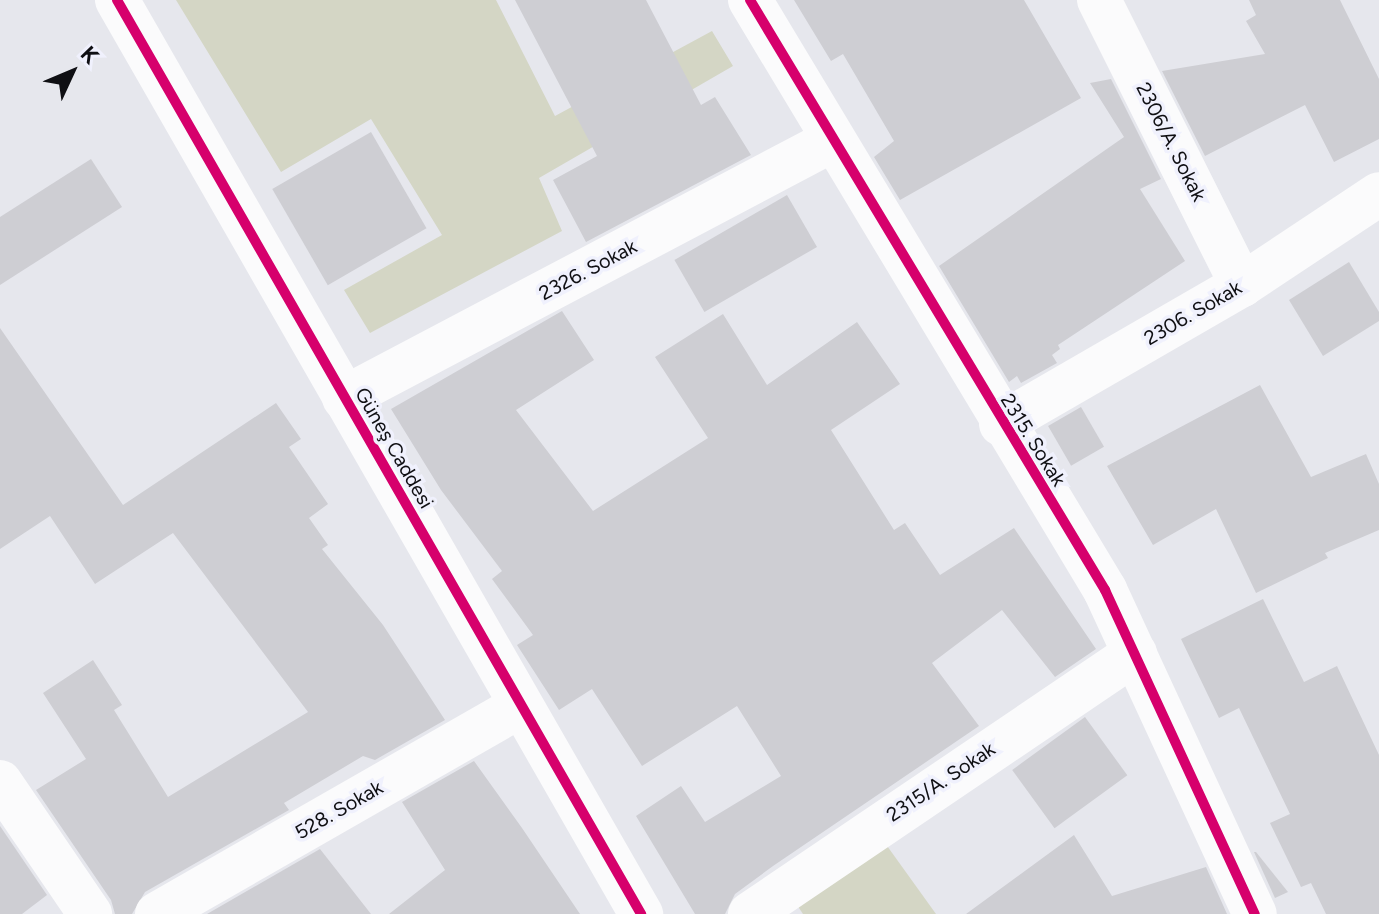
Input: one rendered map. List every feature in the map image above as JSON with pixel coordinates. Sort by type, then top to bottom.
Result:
[{"type":"street","name":"Güneş Caddesi","points":[[117,0],[641,914]]},
{"type":"street","name":"2315. Sokak","points":[[750,0],[1001,424],[1105,590],[1255,914]]},
{"type":"street","name":"2306/A. Sokak","points":[[1099,0],[1242,285]]},
{"type":"street","name":"2326. Sokak","points":[[344,398],[831,141]]},
{"type":"street","name":"2306. Sokak","points":[[1001,424],[1242,285],[1379,194]]},
{"type":"street","name":"2315/A. Sokak","points":[[750,914],[1135,653]]},
{"type":"street","name":"528. Sokak","points":[[157,914],[520,706]]},
{"type":"street","points":[[0,782],[90,914]]},
{"type":"green space","points":[[176,0],[496,0],[555,116],[712,31],[733,66],[539,178],[562,231],[370,333],[344,290],[442,235],[371,119],[281,172]]},
{"type":"green space","points":[[885,843],[936,914],[803,914],[797,905]]},
{"type":"building","points":[[515,0],[646,0],[701,105],[715,97],[751,155],[586,242],[553,180],[597,156]]},
{"type":"building","points":[[794,0],[1024,0],[1081,98],[900,200],[874,157],[894,141],[843,54],[831,61]]},
{"type":"building","points":[[1249,0],[1340,0],[1379,79],[1379,139],[1334,162],[1305,105],[1205,156],[1162,71],[1265,54],[1246,21],[1256,15]]},
{"type":"building","points":[[1111,79],[1161,179],[1140,189],[1185,261],[1058,345],[1060,349],[1052,355],[1057,363],[1021,383],[1017,376],[1009,382],[939,266],[1124,137],[1090,83]]},
{"type":"building","points":[[371,132],[426,228],[328,285],[272,189]]},
{"type":"building","points":[[91,159],[122,207],[0,285],[0,217]]},
{"type":"building","points":[[787,195],[817,247],[704,312],[674,260]]},
{"type":"building","points":[[1349,262],[1379,312],[1379,321],[1323,356],[1289,300]]},
{"type":"building","points":[[562,311],[594,360],[516,410],[593,511],[708,438],[655,357],[723,314],[767,385],[857,322],[900,384],[831,430],[894,530],[905,523],[940,575],[1014,528],[1096,649],[1055,677],[1002,610],[932,663],[979,726],[735,894],[725,914],[695,914],[636,816],[681,786],[705,822],[781,776],[737,706],[642,766],[592,689],[559,710],[517,645],[533,635],[492,579],[502,571],[441,490],[391,409]]},
{"type":"building","points":[[0,328],[123,505],[276,403],[301,439],[289,447],[328,504],[309,518],[328,545],[322,549],[383,625],[445,720],[375,760],[363,756],[284,803],[289,810],[145,892],[132,914],[115,914],[111,900],[36,790],[86,759],[43,693],[93,660],[122,705],[114,710],[168,797],[308,712],[173,533],[95,584],[50,516],[0,549]]},
{"type":"building","points":[[1260,385],[1311,477],[1366,454],[1379,484],[1379,530],[1325,553],[1328,558],[1256,593],[1216,509],[1153,545],[1107,466]]},
{"type":"building","points":[[1081,407],[1104,447],[1071,466],[1048,426]]},
{"type":"building","points":[[1263,599],[1304,682],[1337,666],[1379,755],[1379,914],[1326,914],[1311,883],[1301,887],[1270,823],[1290,814],[1239,708],[1219,718],[1181,639]]},
{"type":"building","points":[[1085,717],[1127,775],[1055,828],[1012,770]]},
{"type":"building","points":[[474,761],[580,914],[389,914],[445,870],[402,802]]},
{"type":"building","points":[[0,826],[47,895],[22,914],[0,914]]},
{"type":"building","points":[[1074,835],[1112,896],[1206,867],[1227,914],[966,914]]},
{"type":"building","points":[[320,849],[371,914],[207,914]]},
{"type":"building","points":[[1256,852],[1288,892],[1275,898]]},
{"type":"cycle path","points":[[117,0],[641,914]]},
{"type":"cycle path","points":[[750,0],[1105,590],[1255,914]]}]
